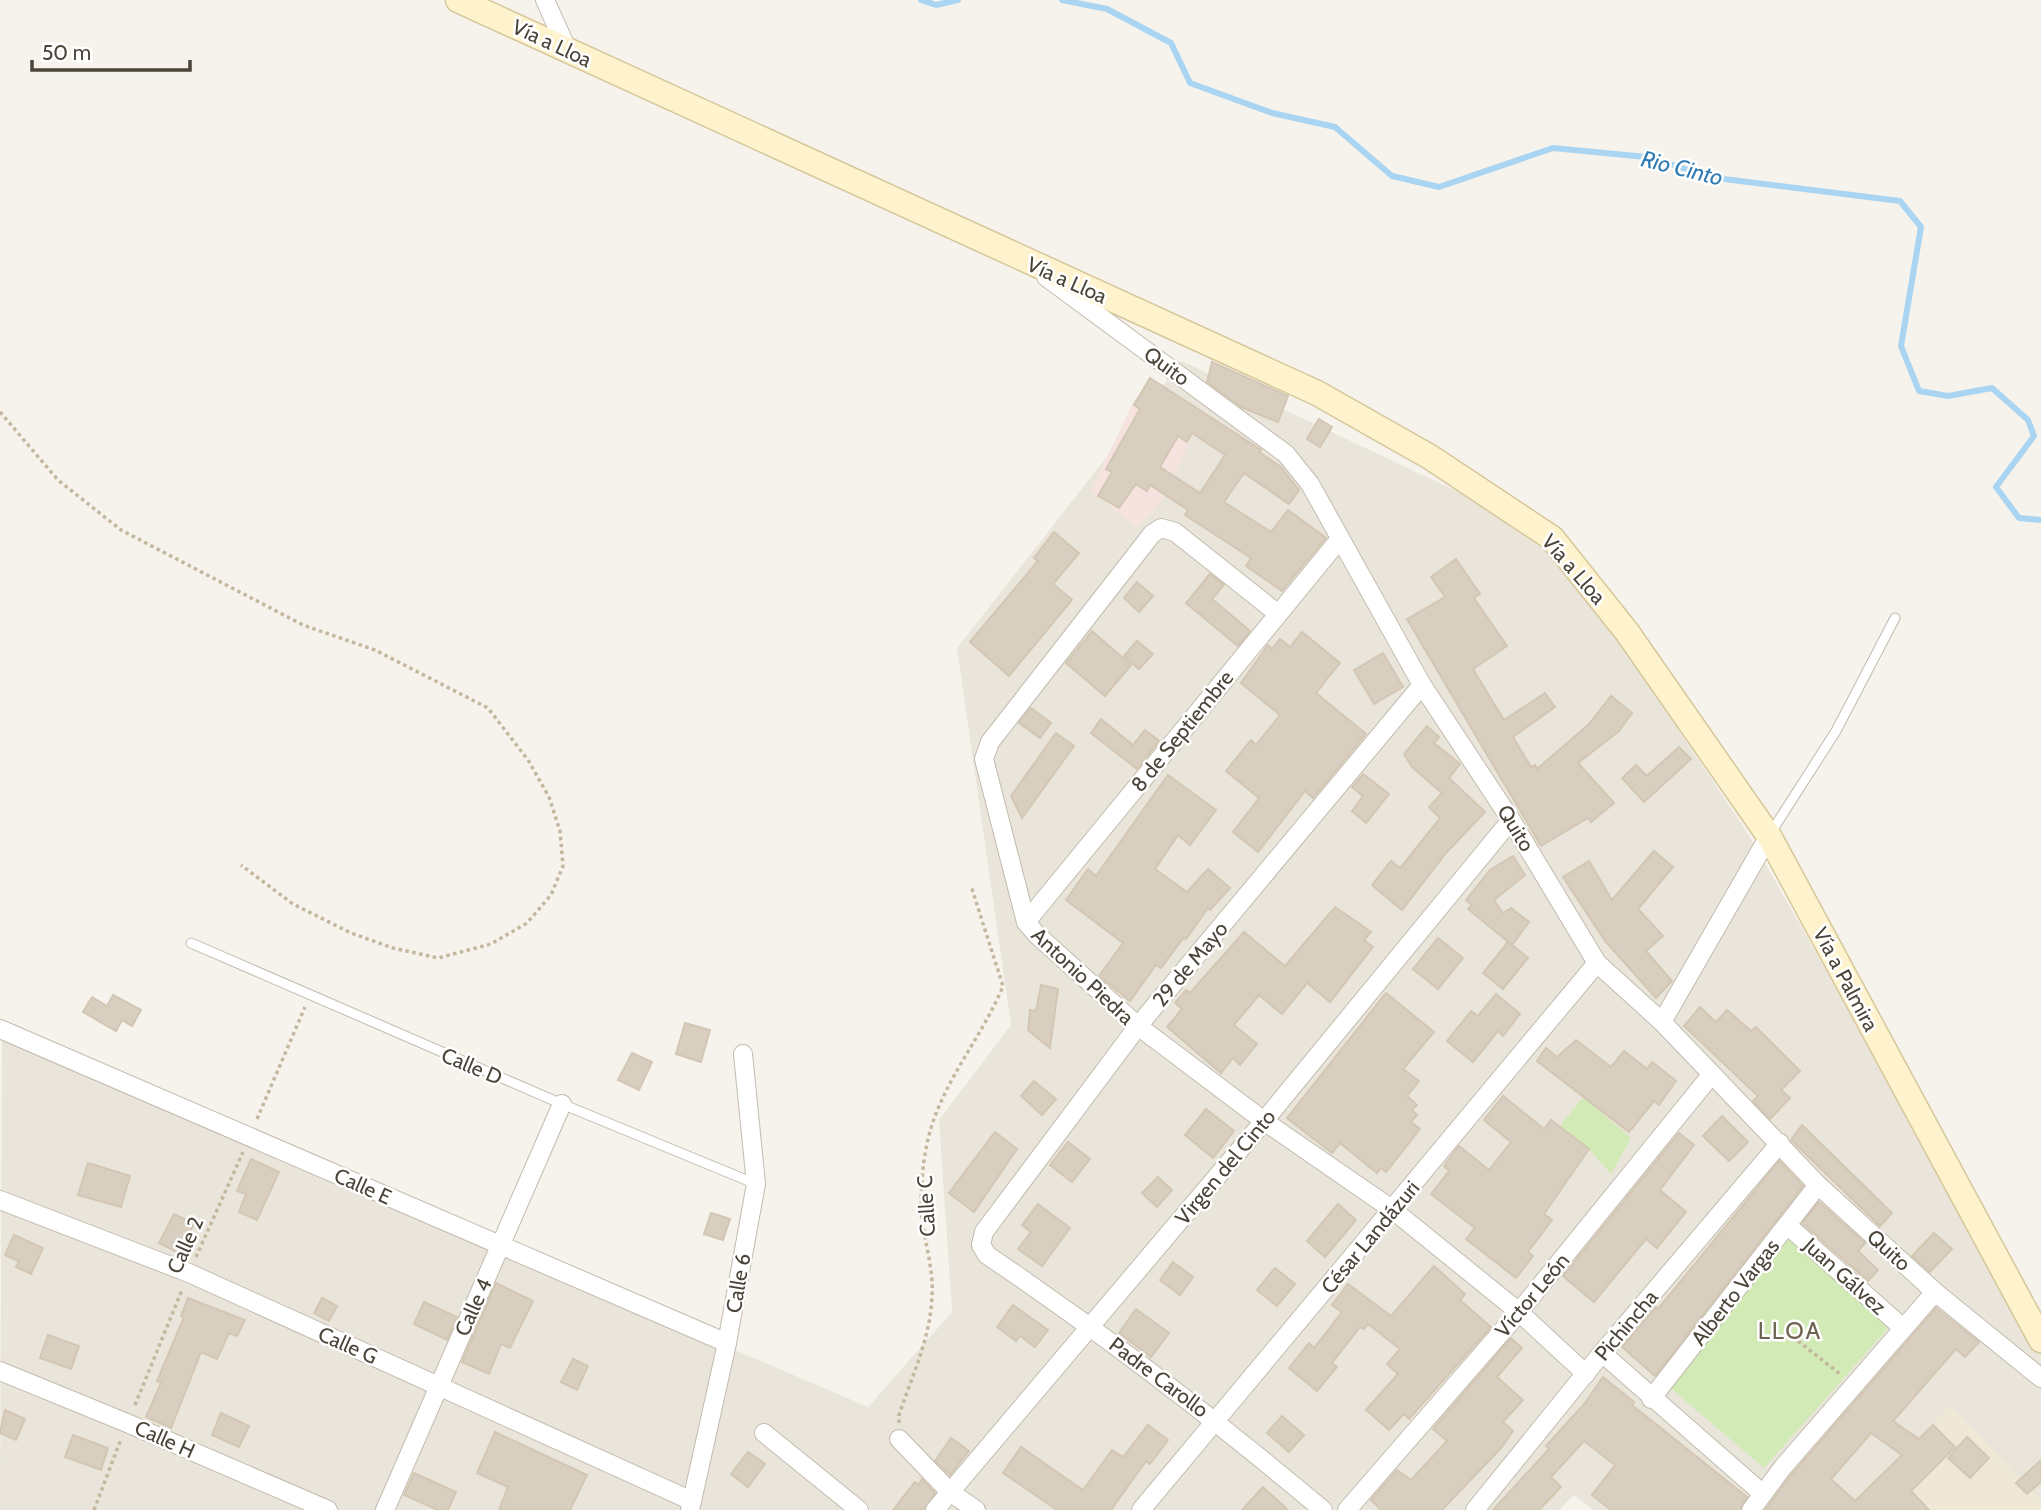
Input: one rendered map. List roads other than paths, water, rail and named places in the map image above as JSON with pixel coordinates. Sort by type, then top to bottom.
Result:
[{"type":"street","name":"Vía a Lloa","points":[[458,0],[1317,393],[1430,457],[1552,538],[1627,632]]},
{"type":"street","points":[[545,0],[569,51]]},
{"type":"street","name":"Quito","points":[[1024,261],[1286,454],[1310,484],[1422,685],[1511,820],[1597,963],[1662,1022],[1818,1185],[1935,1292],[2041,1378]]},
{"type":"street","name":"Antonio Piedra","points":[[1277,613],[1175,532],[1161,528],[1152,534],[990,742],[984,759],[1026,922],[1035,934],[1138,1026],[1264,1121],[1393,1210],[1519,1312],[1586,1374]]},
{"type":"street","name":"8 de Septiembre","points":[[1026,922],[1339,540]]},
{"type":"street","name":"Vía a Palmira","points":[[1627,632],[1769,836],[2041,1340]]},
{"type":"street","name":"29 de Mayo","points":[[987,1255],[981,1245],[984,1232],[1138,1026],[1422,685]]},
{"type":"street","name":"Virgen del Cinto","points":[[934,1510],[1264,1121],[1511,820]]},
{"type":"street","points":[[1662,1022],[1769,836]]},
{"type":"street","name":"César Landázuri","points":[[1141,1510],[1597,963]]},
{"type":"street","name":"Calle E","points":[[0,1029],[727,1343]]},
{"type":"street","name":"Calle 6","points":[[691,1505],[727,1343],[756,1184],[743,1054]]},
{"type":"street","name":"Víctor León","points":[[1347,1510],[1519,1312],[1712,1074]]},
{"type":"street","name":"Calle 4","points":[[384,1510],[562,1104]]},
{"type":"street","name":"Pichincha","points":[[1475,1510],[1602,1353],[1780,1143]]},
{"type":"street","name":"Alberto Vargas","points":[[1651,1399],[1818,1185]]},
{"type":"street","name":"Calle G","points":[[0,1200],[189,1273],[437,1385],[691,1505]]},
{"type":"street","name":"Juan Gálvez","points":[[1787,1225],[1903,1328]]},
{"type":"street","name":"Padre Carollo","points":[[987,1255],[1090,1325],[1217,1421],[1324,1510]]},
{"type":"street","points":[[1751,1510],[1935,1292]]},
{"type":"street","points":[[1602,1353],[1651,1399],[1763,1494]]},
{"type":"street","name":"Calle H","points":[[0,1371],[328,1510]]},
{"type":"street","points":[[764,1433],[859,1510]]},
{"type":"street","points":[[899,1439],[950,1492],[976,1510]]},
{"type":"lane","points":[[1769,836],[1836,731],[1895,618]]},
{"type":"lane","name":"Calle D","points":[[191,943],[562,1104],[756,1184]]},
{"type":"waterway","name":"Rio Cinto","points":[[921,0],[936,5],[958,0]]},
{"type":"waterway","name":"Rio Cinto","points":[[1062,0],[1107,9],[1171,43],[1190,83],[1272,113],[1335,127],[1392,176],[1439,187],[1553,148],[1646,157],[1716,178],[1900,201],[1921,227],[1901,346],[1919,391],[1948,396],[1992,388],[2028,420],[2034,436],[1996,487],[2019,518],[2041,520]]},
{"type":"district","name":"LLOA","points":[[1790,1330]]}]
